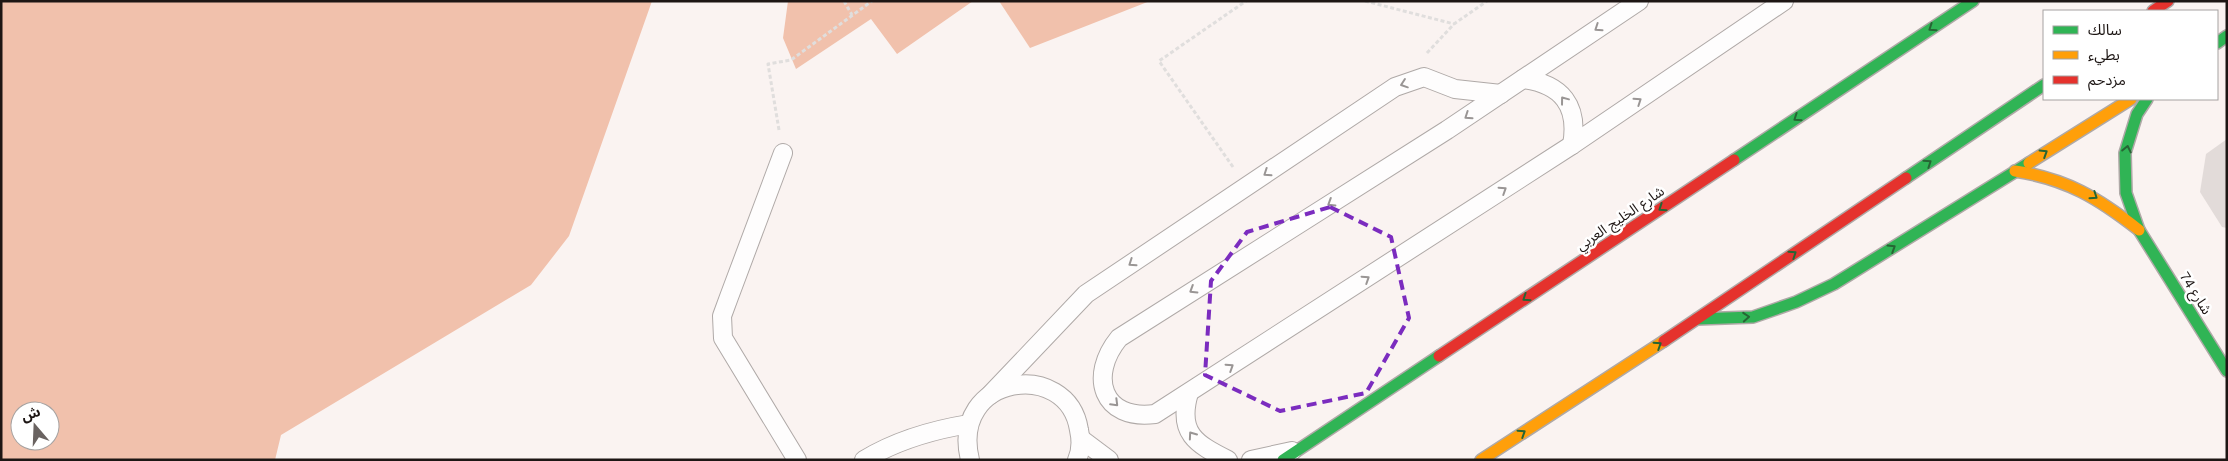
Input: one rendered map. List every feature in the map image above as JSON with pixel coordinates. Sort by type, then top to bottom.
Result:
[{"type":"main road","name":"شارع الخليج العربي","points":[[1290,455],[1973,1]]},
{"type":"main road","points":[[2154,10],[2168,1]]},
{"type":"main road","points":[[1481,460],[1697,319],[2043,86]]},
{"type":"main road","points":[[1697,319],[1753,317],[1796,302],[1834,284],[2129,100]]},
{"type":"main road","name":"شارع 74","points":[[2146,100],[2137,114],[2125,153],[2126,193],[2139,230],[2227,371]]},
{"type":"main road","name":"شارع 74","points":[[2015,171],[2050,176],[2071,182],[2091,193],[2139,230]]},
{"type":"lane","points":[[1639,1],[1501,94],[1128,332],[1110,349],[1103,363],[1104,390],[1113,404],[1124,411],[1142,416],[1155,414],[1572,146],[1781,3]]},
{"type":"lane","points":[[1760,1],[1781,3]]},
{"type":"lane","points":[[970,460],[967,442],[969,424],[977,408],[1086,294],[1395,87],[1424,77],[1455,89],[1501,94]]},
{"type":"lane","points":[[1523,79],[1539,81],[1554,88],[1565,100],[1573,113],[1575,129],[1572,146]]},
{"type":"lane","points":[[783,153],[729,297],[722,327],[728,349],[796,460]]},
{"type":"lane","points":[[990,395],[1005,386],[1023,383],[1040,386],[1056,394],[1069,406],[1078,422],[1081,439],[1077,460]]},
{"type":"lane","points":[[1189,393],[1184,415],[1187,427],[1194,440],[1204,448],[1228,460]]},
{"type":"lane","points":[[864,460],[907,439],[938,429],[969,424]]},
{"type":"lane","points":[[1081,439],[1109,460]]},
{"type":"lane","points":[[1251,460],[1290,455]]},
{"type":"path","points":[[844,1],[852,15]]},
{"type":"path","points":[[783,153],[768,64],[791,60],[872,1]]},
{"type":"path","points":[[1246,1],[1160,61],[1246,186]]},
{"type":"path","points":[[1365,1],[1454,24]]},
{"type":"path","points":[[1395,87],[1454,24],[1487,1]]},
{"type":"highlighted area","points":[[1330,207],[1391,237],[1409,318],[1366,393],[1280,411],[1205,375],[1211,281],[1247,232]]},
{"type":"shaded area","points":[[1,1],[652,1],[569,236],[531,285],[281,435],[275,460],[1,460]]},
{"type":"shaded area","points":[[788,1],[973,1],[897,54],[871,19],[796,69],[783,38]]},
{"type":"shaded area","points":[[999,1],[1150,1],[1030,48]]},
{"type":"building","points":[[2227,139],[2227,228],[2222,227],[2200,192],[2206,154]]},
{"type":"traffic: fast","points":[[1734,160],[1973,1]]},
{"type":"traffic: fast","points":[[2218,42],[2227,36]]},
{"type":"traffic: fast","points":[[1906,178],[2043,86]]},
{"type":"traffic: fast","points":[[2146,100],[2137,114],[2125,153],[2126,193],[2139,230],[2227,371]]},
{"type":"traffic: fast","points":[[1697,319],[1753,317],[1796,302],[1834,284],[2029,163]]},
{"type":"traffic: fast","points":[[1283,460],[1439,356]]},
{"type":"traffic: slow","points":[[2029,163],[2129,100]]},
{"type":"traffic: slow","points":[[2015,171],[2051,179],[2081,192],[2110,208],[2139,230]]},
{"type":"traffic: slow","points":[[1481,460],[1664,341]]},
{"type":"traffic: jam","points":[[2154,10],[2168,1]]},
{"type":"traffic: jam","points":[[1439,356],[1734,160]]},
{"type":"traffic: jam","points":[[1664,341],[1906,178]]}]
